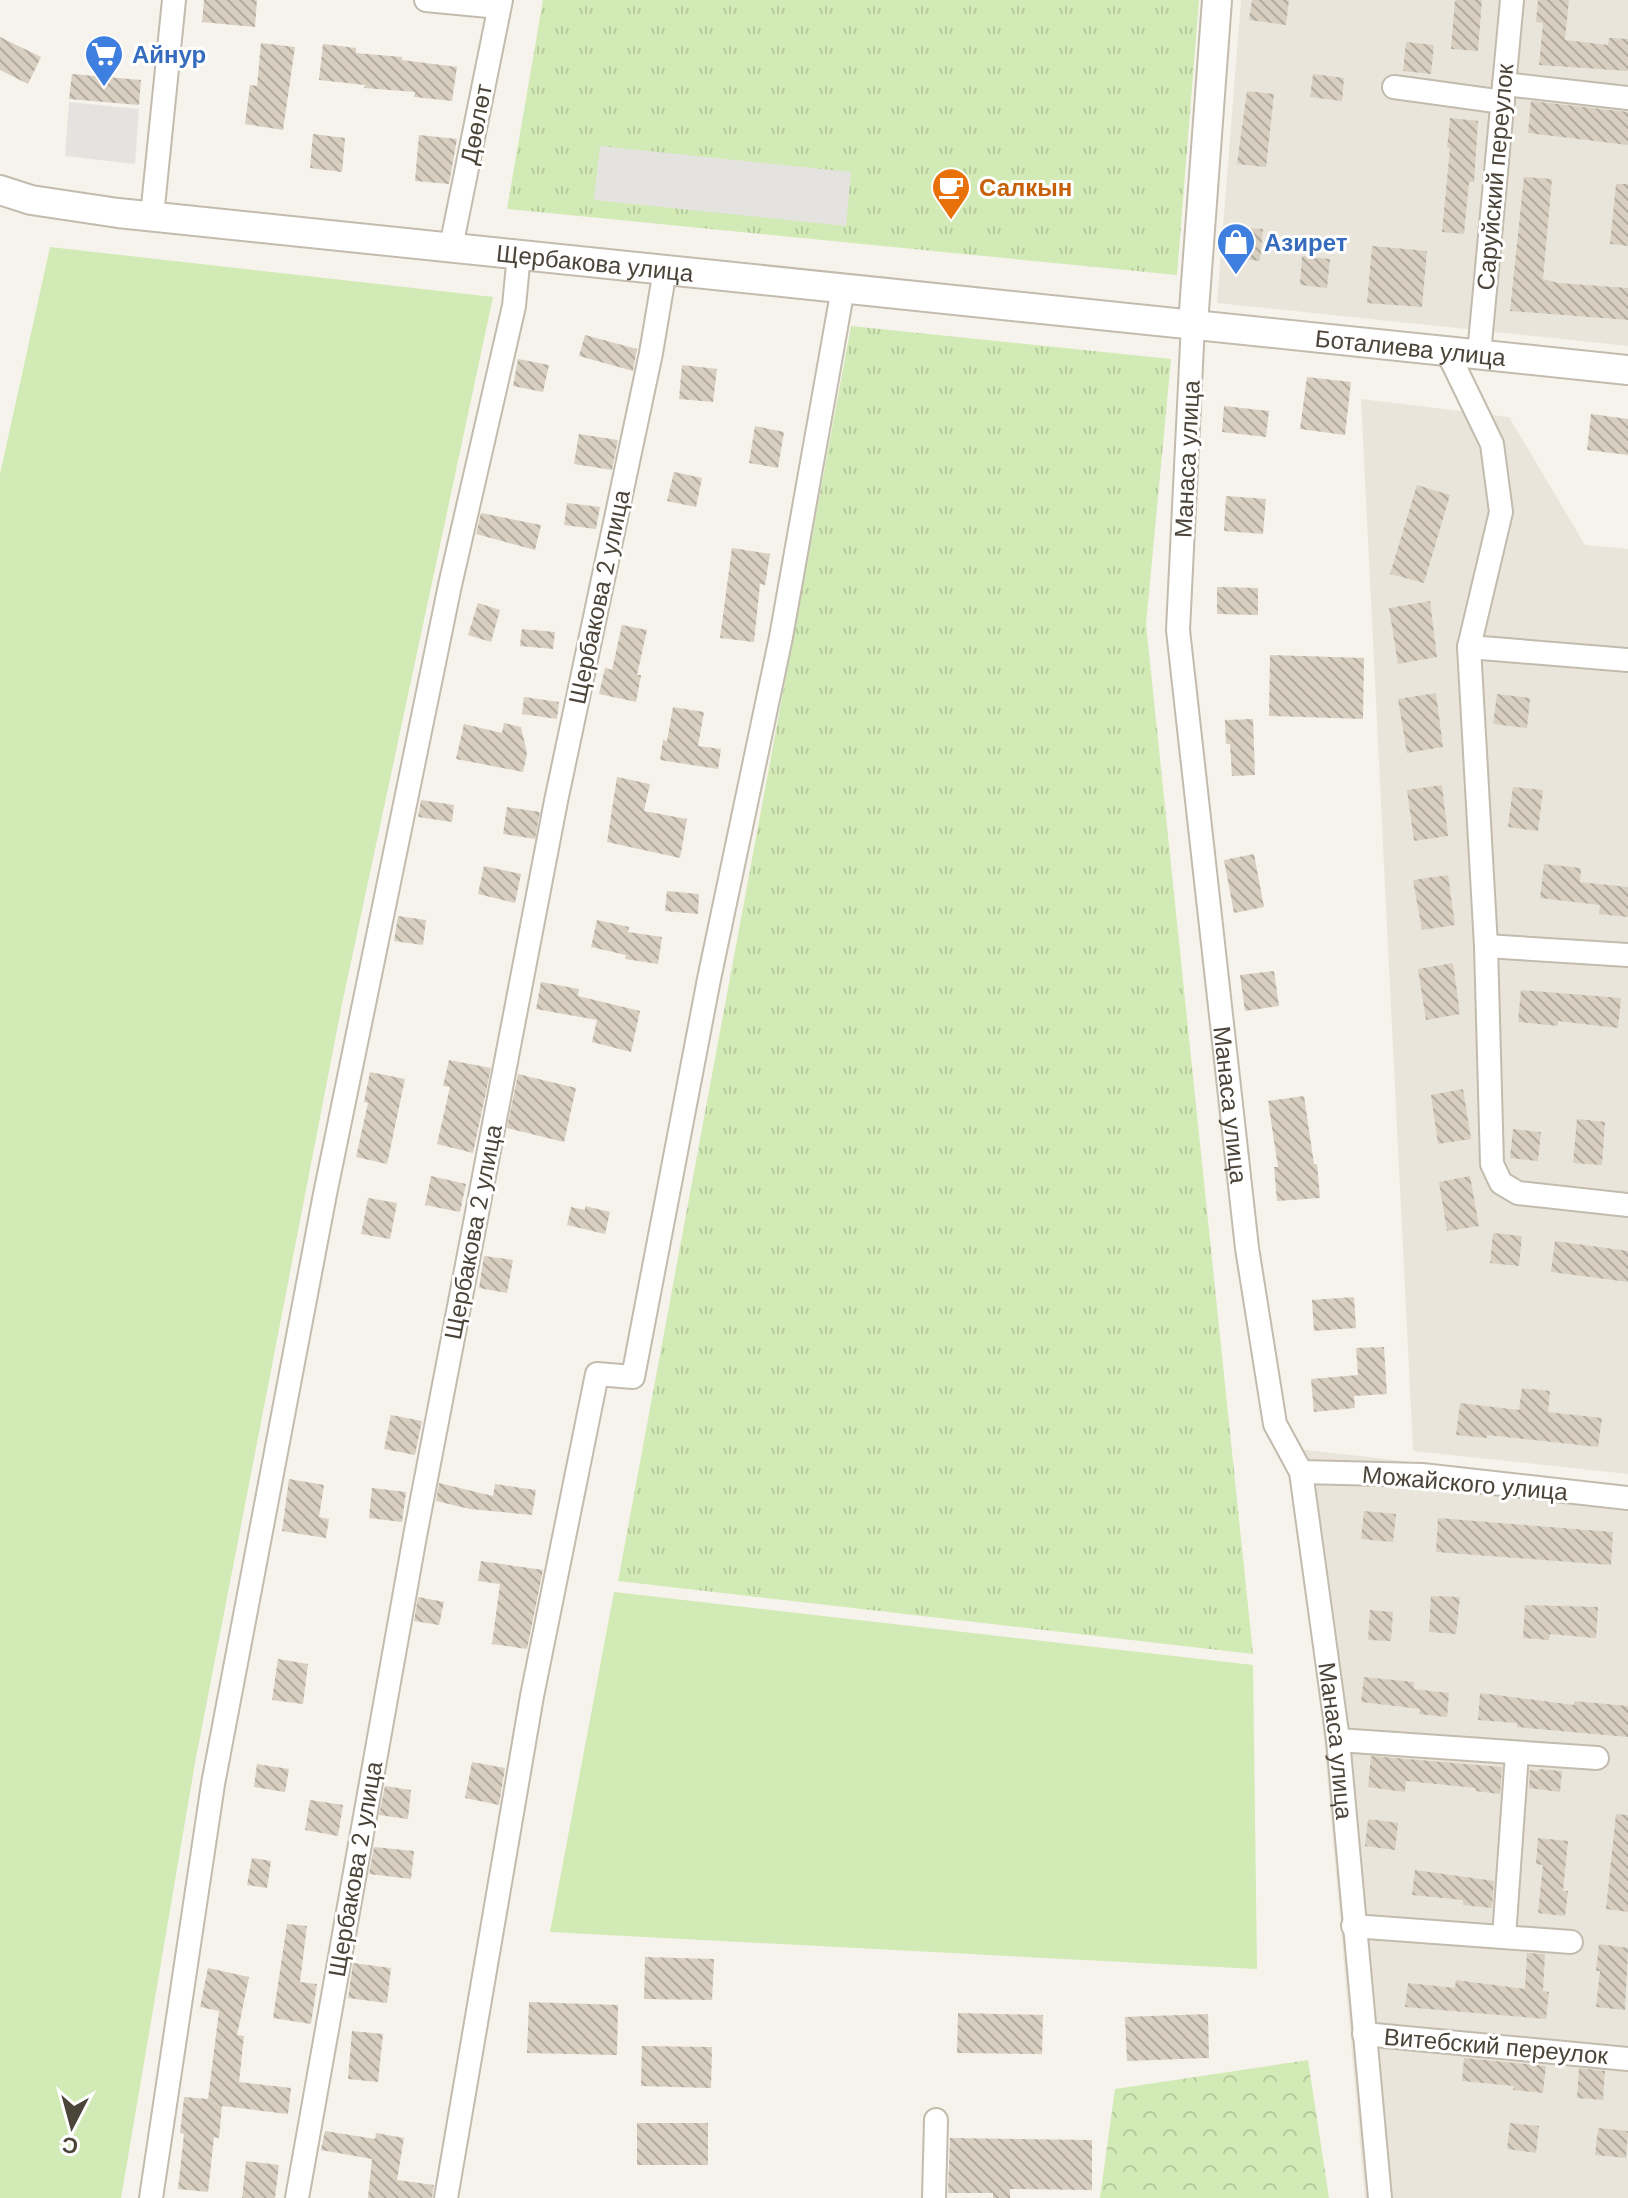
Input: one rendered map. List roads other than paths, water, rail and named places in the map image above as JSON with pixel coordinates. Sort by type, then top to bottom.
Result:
[{"type":"street","points":[[152,216],[174,0]]},
{"type":"street","points":[[426,0],[500,4]]},
{"type":"street","name":"Манаса улица","points":[[1217,0],[1193,324],[1178,630],[1247,1248],[1275,1424],[1301,1472],[1338,1740],[1380,2198]]},
{"type":"street","name":"Саруйский переулок","points":[[1479,354],[1512,0]]},
{"type":"street","name":"Дөөлөт","points":[[451,247],[500,4]]},
{"type":"street","points":[[1394,87],[1628,98]]},
{"type":"street","name":"Щербакова улица","points":[[0,190],[31,200],[152,216],[1193,324]]},
{"type":"street","points":[[151,2198],[215,1768],[325,1194],[450,585],[514,306],[519,254]]},
{"type":"street","name":"Щербакова 2 улица","points":[[297,2198],[418,1521],[556,801],[651,353],[665,270]]},
{"type":"street","points":[[446,2198],[532,1696],[597,1374],[633,1377],[709,979],[781,637],[843,288]]},
{"type":"street","name":"Боталиева улица","points":[[1193,324],[1628,370]]},
{"type":"street","points":[[1447,351],[1492,444],[1501,512],[1469,647],[1486,946],[1492,1164],[1496,1175],[1509,1190],[1518,1193],[1628,1205]]},
{"type":"street","points":[[1469,647],[1628,660]]},
{"type":"street","points":[[1486,946],[1628,955]]},
{"type":"street","name":"Можайского улица","points":[[1301,1472],[1422,1475],[1628,1498]]},
{"type":"street","points":[[1338,1740],[1597,1758]]},
{"type":"street","points":[[1504,1937],[1517,1753]]},
{"type":"street","points":[[1353,1926],[1571,1942]]},
{"type":"street","name":"Витебский переулок","points":[[1364,2034],[1628,2059]]},
{"type":"street","points":[[934,2198],[936,2120]]},
{"type":"place","name":"Айнур","points":[[104,88]]},
{"type":"place","name":"Салкын","points":[[951,221]]},
{"type":"place","name":"Азирет","points":[[1236,276]]}]
